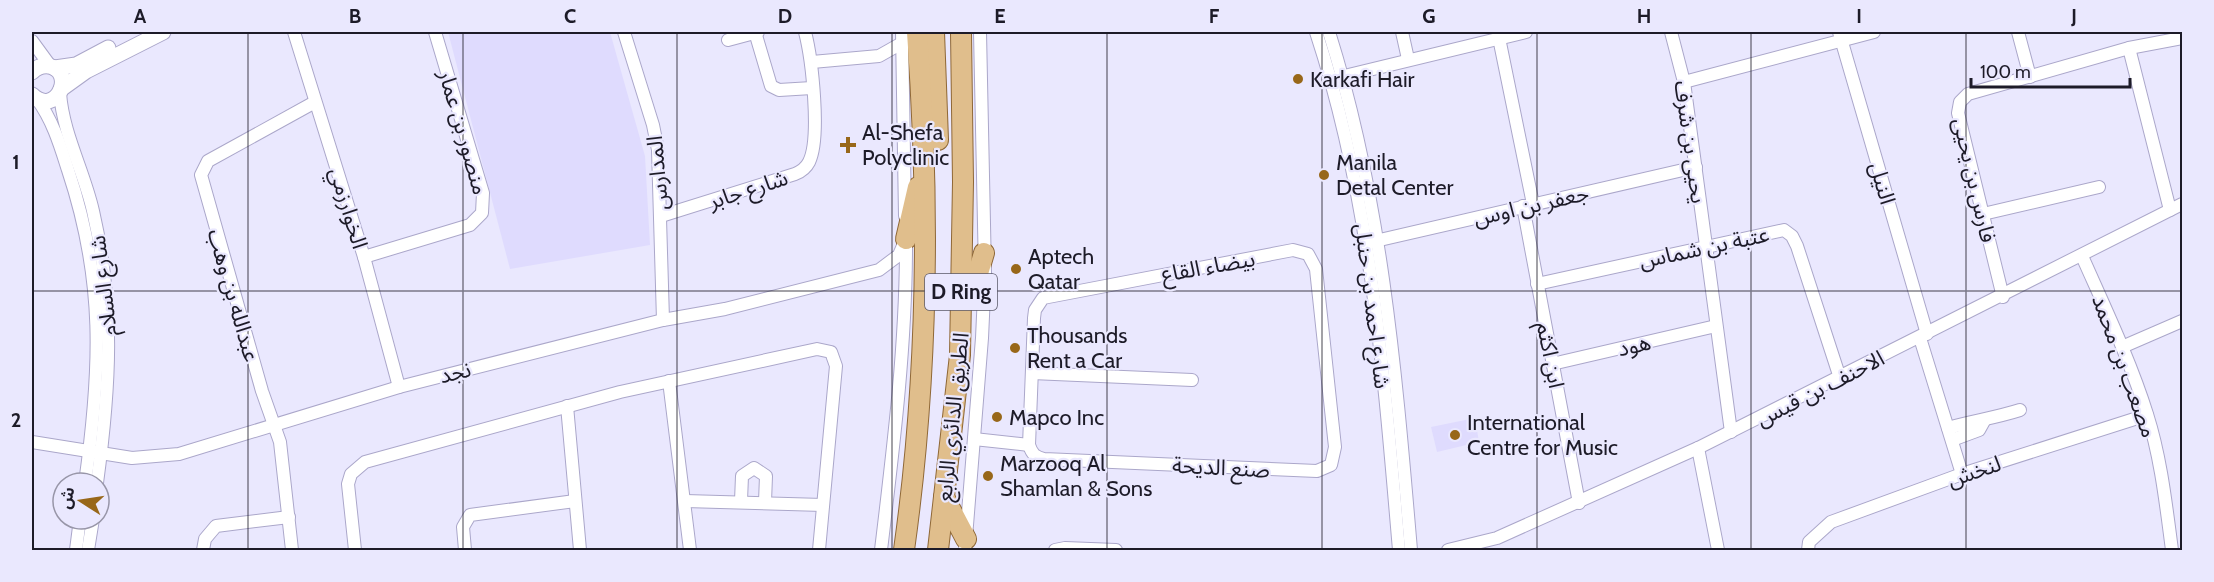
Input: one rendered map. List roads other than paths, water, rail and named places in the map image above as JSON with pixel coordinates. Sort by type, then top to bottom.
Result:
[{"type":"main road","points":[[925,204],[935,185],[938,171],[934,32]]},
{"type":"main road","points":[[951,32],[962,58]]},
{"type":"main road","name":"الطريق الدائري الرابع","points":[[938,550],[957,395],[961,303],[961,32]]},
{"type":"main road","name":"الطريق الدائري الرابع","points":[[904,550],[918,428],[925,204],[925,155],[907,35]]},
{"type":"main road","points":[[906,238],[925,155]]},
{"type":"main road","points":[[961,303],[979,270],[984,252]]},
{"type":"main road","points":[[944,496],[965,545]]},
{"type":"street","points":[[32,72],[40,66],[53,68],[76,65],[141,32]]},
{"type":"street","points":[[33,97],[52,99],[86,71],[163,32]]},
{"type":"street","name":"الخوارزمي","points":[[294,32],[364,257],[399,387]]},
{"type":"street","name":"منصور بن عمار","points":[[364,257],[470,225],[482,213],[483,193],[435,32]]},
{"type":"street","name":"المدارس","points":[[624,32],[653,125],[660,174],[663,320]]},
{"type":"street","points":[[728,40],[757,32],[771,86],[779,90],[812,91]]},
{"type":"street","name":"شارع جابر","points":[[661,216],[801,171],[808,164],[812,154],[812,62],[805,32]]},
{"type":"street","name":"شارع احمد بن حنبل","points":[[1316,32],[1337,78]]},
{"type":"street","name":"شارع احمد بن حنبل","points":[[1329,32],[1394,354],[1411,550]]},
{"type":"street","points":[[1402,32],[1408,59]]},
{"type":"street","points":[[1337,78],[1526,32]]},
{"type":"street","name":"يحيى بن شرف","points":[[1671,32],[1684,82],[1731,432]]},
{"type":"street","points":[[1684,82],[1840,36],[1874,32]]},
{"type":"street","points":[[2018,32],[2030,77]]},
{"type":"street","points":[[879,56],[907,35]]},
{"type":"street","points":[[881,550],[892,459],[906,285],[902,73],[907,35]]},
{"type":"street","name":"الطريق الدائري الرابع","points":[[965,545],[982,338],[984,252],[982,35]]},
{"type":"street","name":"النيل","points":[[1840,36],[1962,474]]},
{"type":"street","name":"ابن اكثم","points":[[1499,38],[1528,205],[1537,284],[1579,503]]},
{"type":"street","name":"فارس بن يحيى","points":[[2002,297],[1958,107],[1968,94],[2129,48],[2182,38]]},
{"type":"street","points":[[32,43],[62,78],[60,91]]},
{"type":"street","points":[[32,43],[32,62]]},
{"type":"street","points":[[2129,48],[2170,210]]},
{"type":"street","points":[[812,62],[879,56],[893,61],[902,73]]},
{"type":"street","name":"شارع السلام","points":[[60,91],[63,118],[93,210],[106,295],[110,369],[95,454],[89,471]]},
{"type":"street","name":"شارع السلام","points":[[33,97],[52,123],[80,208],[90,256],[98,337],[95,454],[97,471]]},
{"type":"street","name":"عبدالله بن وهب","points":[[292,550],[284,461],[276,425],[262,392],[201,174],[205,164],[212,159],[315,102]]},
{"type":"street","name":"جعفر بن اوس","points":[[1373,242],[1696,167]]},
{"type":"street","points":[[1983,214],[2099,187]]},
{"type":"street","name":"الاحنف بن قيس","points":[[1448,550],[1497,538],[1698,448],[2002,297],[2182,204]]},
{"type":"street","name":"عتبة بن شماس","points":[[1537,284],[1784,230],[1792,236],[1840,378]]},
{"type":"street","name":"نجد","points":[[32,442],[95,454],[142,458],[179,454],[399,387],[663,320],[725,309],[879,270],[894,261],[906,238]]},
{"type":"street","name":"شارع احمد بن حنبل","points":[[1373,242],[1399,550]]},
{"type":"street","name":"بيضاء القاع","points":[[1029,445],[1035,310],[1043,298],[1301,251],[1308,254],[1316,269],[1335,447],[1331,465]]},
{"type":"street","name":"مصعب بن محمد","points":[[2082,256],[2122,346],[2147,415],[2165,501],[2172,550]]},
{"type":"street","points":[[879,270],[897,276],[906,285]]},
{"type":"street","points":[[2122,346],[2182,321]]},
{"type":"street","name":"هود","points":[[1552,364],[1716,326]]},
{"type":"street","points":[[355,550],[348,484],[351,474],[365,462],[567,406],[817,349],[831,352],[837,366],[819,550]]},
{"type":"street","points":[[1032,373],[1192,380]]},
{"type":"street","points":[[669,381],[686,501],[690,550]]},
{"type":"street","points":[[567,406],[580,550]]},
{"type":"street","points":[[1948,428],[1975,420],[1984,421],[2020,410]]},
{"type":"street","name":"لنخش","points":[[1809,546],[1831,522],[1962,474],[2147,415]]},
{"type":"street","points":[[1952,440],[1979,430],[1984,421]]},
{"type":"street","name":"صنع الديحة","points":[[974,439],[1029,445],[1035,457],[1044,459],[1317,471],[1331,465]]},
{"type":"street","points":[[1698,448],[1718,550]]},
{"type":"street","points":[[741,501],[742,476],[754,468],[766,476],[765,501]]},
{"type":"street","points":[[465,550],[463,527],[470,515],[575,501]]},
{"type":"street","points":[[686,501],[765,501],[823,505]]},
{"type":"street","points":[[203,550],[205,539],[216,525],[289,517]]},
{"type":"street","points":[[76,550],[78,531]]},
{"type":"street","points":[[88,550],[91,531]]},
{"type":"street","points":[[1055,550],[1065,548],[1116,550]]},
{"type":"place","name":"Karkafi Hair","points":[[1298,79]]},
{"type":"place","name":"Al-Shefa Polyclinic","points":[[848,145]]},
{"type":"place","name":"Manila Detal Center","points":[[1324,175]]},
{"type":"place","name":"Aptech Qatar","points":[[1016,269]]},
{"type":"place","name":"Thousands Rent a Car","points":[[1015,348]]},
{"type":"place","name":"Mapco Inc","points":[[997,417]]},
{"type":"place","name":"International Centre for Music","points":[[1455,435]]},
{"type":"place","name":"Marzooq Al Shamlan & Sons","points":[[988,476]]}]
